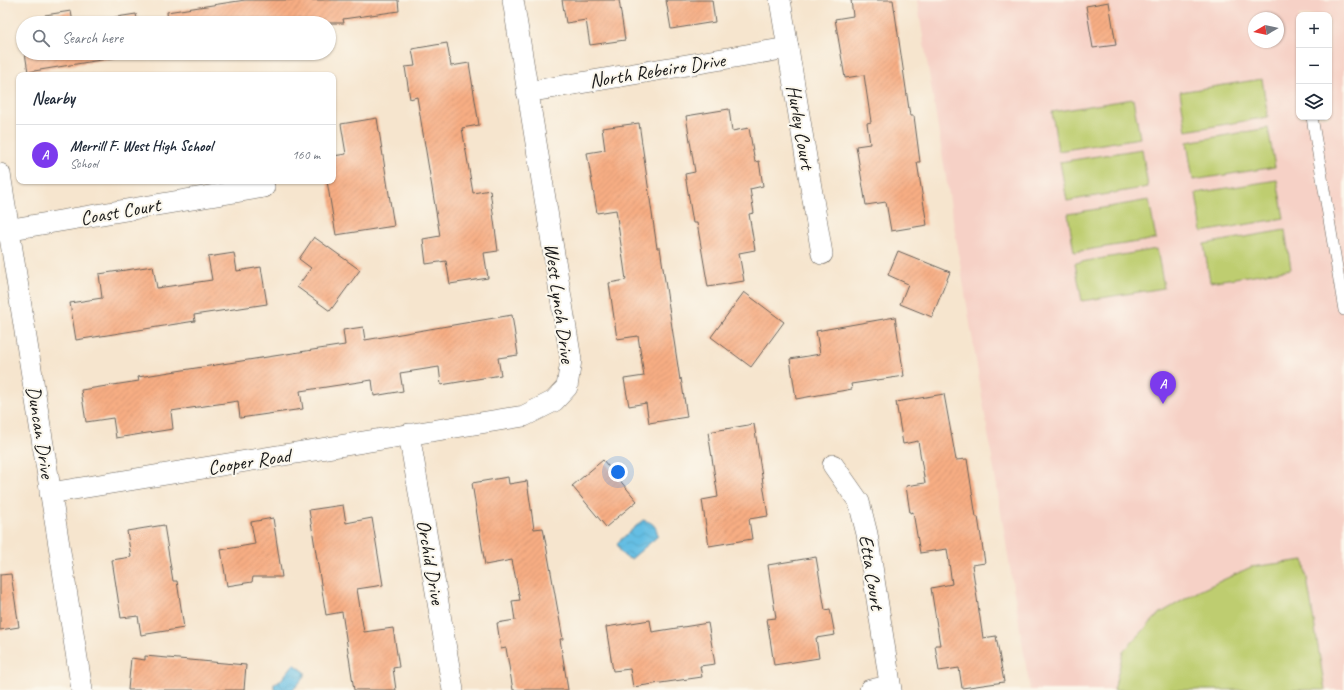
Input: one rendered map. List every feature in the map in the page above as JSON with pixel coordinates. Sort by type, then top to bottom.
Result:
[{"type":"street","name":"West Lynch Drive","points":[[447,428],[524,416],[554,402],[567,387],[571,360],[513,0]]},
{"type":"street","name":"Hurley Court","points":[[780,0],[822,254]]},
{"type":"street","name":"North Rebeiro Drive","points":[[527,92],[788,48]]},
{"type":"street","name":"Duncan Drive","points":[[0,174],[4,230],[50,494],[82,690]]},
{"type":"street","name":"Coast Court","points":[[4,230],[264,187]]},
{"type":"street","name":"Cooper Road","points":[[50,494],[447,428]]},
{"type":"street","name":"Orchid Drive","points":[[409,434],[453,690]]},
{"type":"street","name":"Etta Court","points":[[833,465],[859,502],[867,534],[891,688]]},
{"type":"street","points":[[870,690],[891,688]]},
{"type":"lane","points":[[1312,120],[1344,310]]},
{"type":"shaded area","points":[[917,0],[1344,0],[1344,690],[1030,690]]},
{"type":"green space","points":[[1262,79],[1268,117],[1186,131],[1180,92]]},
{"type":"green space","points":[[1133,99],[1140,138],[1058,151],[1052,112]]},
{"type":"green space","points":[[1268,128],[1275,167],[1193,180],[1187,142]]},
{"type":"green space","points":[[1142,149],[1148,187],[1067,201],[1060,162]]},
{"type":"green space","points":[[1277,180],[1284,218],[1202,232],[1196,193]]},
{"type":"green space","points":[[1149,200],[1156,239],[1074,252],[1068,214]]},
{"type":"green space","points":[[1285,230],[1291,269],[1210,282],[1204,244]]},
{"type":"green space","points":[[1157,249],[1164,288],[1082,301],[1075,263]]},
{"type":"green space","points":[[1304,560],[1325,690],[1114,690],[1123,652],[1159,614],[1199,591],[1251,567]]},
{"type":"water","points":[[643,520],[654,525],[658,536],[631,559],[625,557],[619,549],[617,543]]},
{"type":"water","points":[[294,664],[305,672],[305,676],[293,690],[274,690],[274,684],[280,681]]},
{"type":"building","points":[[245,0],[398,0],[399,11],[343,19],[344,23],[336,23],[336,16],[167,16],[167,12]]},
{"type":"building","points":[[562,0],[619,0],[625,40],[590,45],[586,20],[566,23]]},
{"type":"building","points":[[666,0],[712,0],[715,22],[671,29]]},
{"type":"building","points":[[851,0],[893,0],[910,116],[914,116],[920,162],[917,162],[927,225],[891,231],[886,202],[866,205],[856,146],[870,144],[867,123],[871,122],[864,75],[845,78],[835,19],[853,16]]},
{"type":"building","points":[[1109,2],[1116,45],[1093,48],[1086,6]]},
{"type":"building","points":[[71,11],[72,16],[45,16]]},
{"type":"building","points":[[136,14],[136,16],[123,16]]},
{"type":"building","points":[[447,43],[451,66],[469,63],[479,125],[462,128],[473,193],[490,190],[498,251],[484,253],[488,278],[450,284],[446,261],[426,264],[423,239],[440,236],[417,97],[410,99],[405,67],[415,66],[412,49]]},
{"type":"building","points":[[26,60],[101,60],[28,72]]},
{"type":"building","points":[[729,109],[732,131],[749,128],[755,162],[759,161],[763,186],[750,189],[754,213],[749,214],[755,250],[739,253],[744,281],[708,287],[697,223],[693,223],[685,174],[695,172],[686,116]]},
{"type":"building","points":[[377,118],[394,226],[336,235],[328,184],[336,184],[336,156],[346,154],[341,124]]},
{"type":"building","points":[[639,123],[657,248],[660,248],[687,417],[649,423],[646,403],[629,406],[624,379],[644,376],[638,336],[617,339],[609,283],[626,280],[616,210],[597,213],[587,153],[605,150],[602,128]]},
{"type":"building","points":[[314,237],[360,270],[330,311],[297,287],[311,268],[299,259]]},
{"type":"building","points":[[898,251],[950,272],[932,317],[900,304],[908,284],[888,275]]},
{"type":"building","points":[[234,253],[237,271],[261,267],[267,304],[194,315],[195,321],[76,340],[70,303],[102,298],[99,274],[153,266],[157,288],[212,280],[208,257]]},
{"type":"building","points":[[744,292],[784,322],[751,367],[711,337]]},
{"type":"building","points":[[512,315],[518,355],[498,358],[501,375],[441,385],[439,367],[400,373],[403,391],[374,396],[372,380],[300,391],[303,409],[240,418],[238,401],[171,411],[173,429],[116,438],[113,418],[86,422],[81,390],[139,381],[138,377],[345,345],[343,330],[363,327],[365,340]]},
{"type":"building","points":[[895,317],[904,376],[851,384],[852,389],[796,399],[790,359],[820,354],[816,331]]},
{"type":"building","points":[[944,394],[956,460],[967,459],[976,517],[978,517],[985,563],[972,565],[983,638],[996,636],[1004,682],[962,688],[959,668],[939,671],[935,645],[940,645],[931,588],[952,584],[947,549],[920,553],[913,512],[910,513],[906,486],[925,483],[918,441],[903,444],[896,402]]},
{"type":"building","points":[[754,424],[768,516],[749,519],[752,539],[709,546],[702,500],[718,497],[708,432]]},
{"type":"building","points":[[603,460],[637,501],[606,527],[572,486]]},
{"type":"building","points":[[508,477],[509,484],[527,481],[534,529],[543,528],[563,639],[560,639],[568,690],[513,690],[506,648],[501,649],[497,623],[515,620],[512,601],[520,600],[512,560],[485,565],[472,483]]},
{"type":"building","points":[[343,505],[346,523],[372,518],[383,585],[357,589],[364,632],[393,628],[399,667],[393,668],[396,690],[354,690],[342,612],[326,615],[309,510]]},
{"type":"building","points":[[273,518],[282,577],[253,577],[252,582],[227,586],[221,550],[255,544],[251,522]]},
{"type":"building","points":[[164,525],[173,581],[177,581],[184,628],[141,635],[138,616],[121,618],[112,560],[131,557],[127,531]]},
{"type":"building","points":[[816,557],[825,610],[830,609],[835,635],[816,638],[819,658],[774,665],[767,619],[776,618],[768,565]]},
{"type":"building","points":[[11,574],[19,627],[0,630],[0,575]]},
{"type":"building","points":[[650,620],[652,632],[708,623],[715,664],[700,666],[702,677],[633,687],[630,669],[613,671],[606,627]]},
{"type":"building","points":[[145,656],[246,665],[244,690],[128,690],[131,658],[145,660]]},
{"type":"place","name":"Merrill F. West High School","points":[[1163,404]]}]
